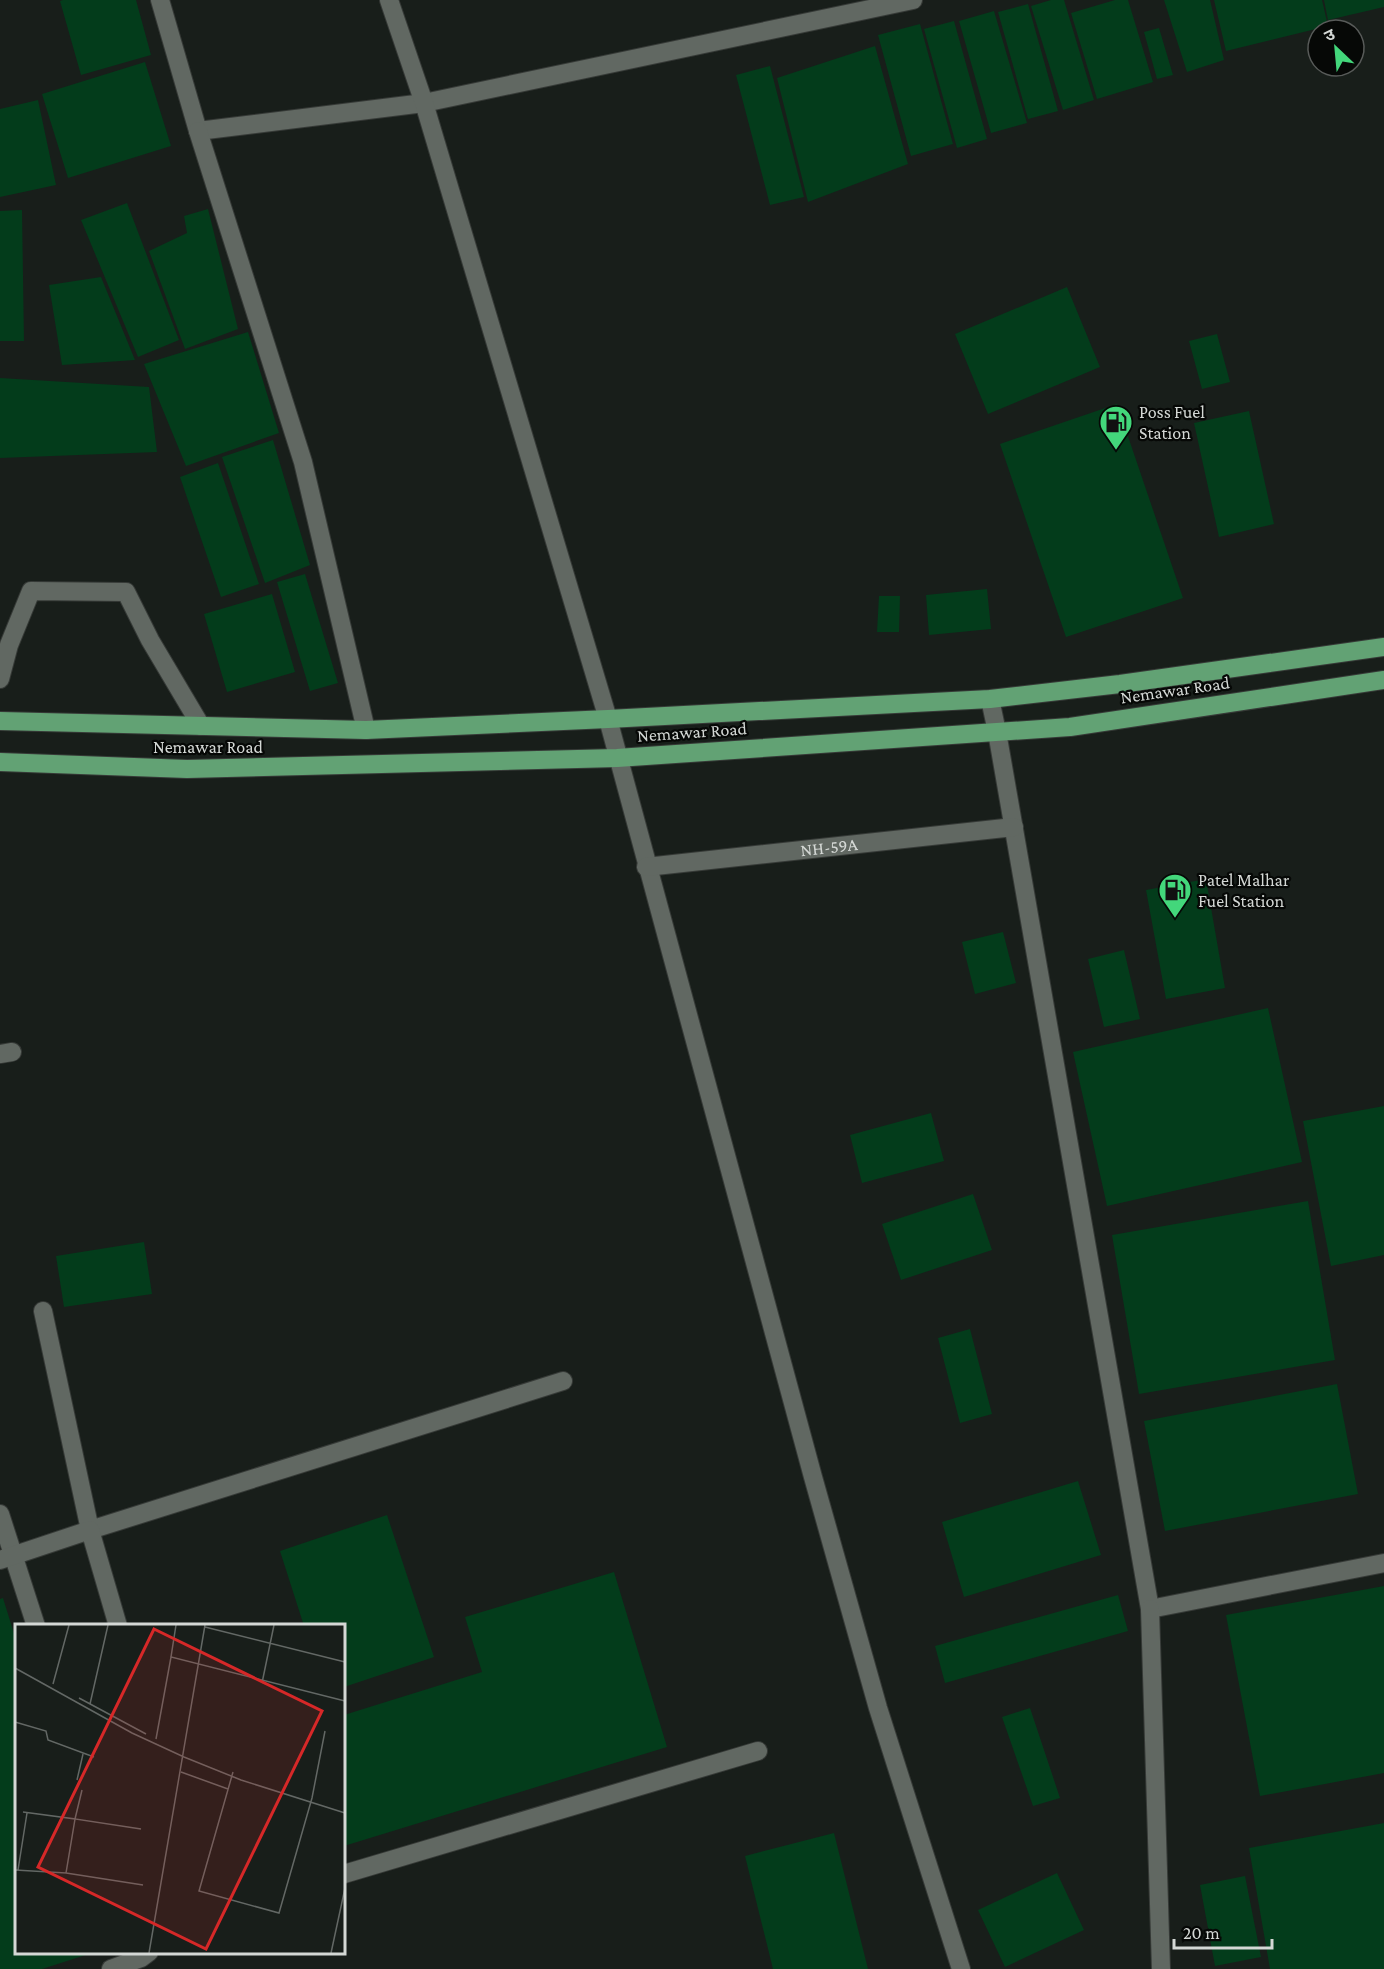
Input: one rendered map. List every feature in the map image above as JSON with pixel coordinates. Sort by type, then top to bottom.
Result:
[{"type":"highway","name":"Nemawar Road","points":[[0,721],[366,729],[990,699],[1120,684],[1384,647]]},
{"type":"highway","name":"Nemawar Road","points":[[0,762],[187,770],[617,758],[1071,727],[1384,680]]},
{"type":"street","points":[[160,0],[198,131],[303,462],[366,729]]},
{"type":"street","points":[[389,0],[424,103],[608,719],[646,867],[875,1697],[962,1969]]},
{"type":"street","points":[[198,131],[424,103],[901,1]]},
{"type":"street","points":[[0,679],[9,645],[31,591],[126,592],[201,726]]},
{"type":"street","points":[[990,699],[1150,1609],[1161,1969]]},
{"type":"street","name":"NH-59A","points":[[646,867],[1014,827]]},
{"type":"street","points":[[43,1311],[90,1530],[117,1624]]},
{"type":"street","points":[[7,1557],[563,1381]]},
{"type":"street","points":[[0,1514],[7,1557],[35,1624]]},
{"type":"street","points":[[1150,1609],[1384,1563]]},
{"type":"street","points":[[345,1874],[758,1751]]},
{"type":"street","points":[[111,1969],[143,1958]]},
{"type":"building","points":[[136,0],[151,55],[81,75],[60,1]]},
{"type":"building","points":[[1051,0],[1064,0],[1094,100],[1063,110],[1031,6]]},
{"type":"building","points":[[1115,0],[1128,0],[1153,82],[1097,99],[1071,13]]},
{"type":"building","points":[[1164,0],[1210,0],[1224,60],[1187,72]]},
{"type":"building","points":[[1214,0],[1322,0],[1326,18],[1306,18],[1306,31],[1226,51]]},
{"type":"building","points":[[1324,0],[1384,0],[1384,7],[1328,18]]},
{"type":"building","points":[[1028,4],[1058,111],[1028,119],[998,12]]},
{"type":"building","points":[[994,11],[1027,123],[991,133],[959,21]]},
{"type":"building","points":[[954,21],[987,139],[957,148],[924,29]]},
{"type":"building","points":[[920,24],[953,144],[911,156],[878,35]]},
{"type":"building","points":[[1159,28],[1173,75],[1157,79],[1144,32]]},
{"type":"building","points":[[875,46],[908,164],[808,202],[777,78]]},
{"type":"building","points":[[145,62],[171,146],[68,178],[42,94]]},
{"type":"building","points":[[770,66],[804,197],[770,205],[736,75]]},
{"type":"building","points":[[38,100],[56,185],[0,197],[0,109]]},
{"type":"building","points":[[127,203],[179,340],[138,357],[81,220]]},
{"type":"building","points":[[208,209],[238,329],[185,349],[149,251],[187,233],[184,216]]},
{"type":"building","points":[[22,210],[24,341],[0,341],[0,211]]},
{"type":"building","points":[[101,277],[135,360],[62,365],[49,285]]},
{"type":"building","points":[[1067,287],[1100,367],[988,414],[955,334]]},
{"type":"building","points":[[248,332],[279,433],[186,466],[144,364]]},
{"type":"building","points":[[1217,334],[1230,382],[1202,389],[1189,341]]},
{"type":"building","points":[[0,378],[149,387],[157,452],[0,458]]},
{"type":"building","points":[[1117,404],[1183,598],[1066,637],[1000,444]]},
{"type":"building","points":[[1249,411],[1274,524],[1219,537],[1194,423]]},
{"type":"building","points":[[273,440],[310,565],[265,583],[222,457]]},
{"type":"building","points":[[218,463],[259,584],[221,597],[180,477]]},
{"type":"building","points":[[305,574],[338,683],[310,691],[277,582]]},
{"type":"building","points":[[987,589],[991,629],[929,635],[926,595]]},
{"type":"building","points":[[272,594],[295,672],[227,692],[204,614]]},
{"type":"building","points":[[879,596],[900,596],[899,632],[877,632]]},
{"type":"building","points":[[1206,879],[1225,988],[1166,999],[1146,890]]},
{"type":"building","points":[[1003,932],[1016,983],[975,994],[962,942]]},
{"type":"building","points":[[1124,950],[1140,1019],[1104,1027],[1088,959]]},
{"type":"building","points":[[1268,1008],[1302,1162],[1107,1206],[1073,1052]]},
{"type":"building","points":[[1384,1106],[1384,1255],[1331,1266],[1303,1121]]},
{"type":"building","points":[[931,1113],[944,1161],[862,1183],[850,1135]]},
{"type":"building","points":[[973,1194],[992,1250],[901,1280],[882,1224]]},
{"type":"building","points":[[1308,1201],[1335,1360],[1139,1394],[1112,1235]]},
{"type":"building","points":[[144,1242],[152,1294],[64,1307],[56,1256]]},
{"type":"building","points":[[970,1329],[992,1414],[960,1423],[938,1338]]},
{"type":"building","points":[[1337,1384],[1358,1494],[1165,1531],[1144,1421]]},
{"type":"building","points":[[1078,1481],[1101,1555],[964,1597],[942,1522]]},
{"type":"building","points":[[387,1515],[434,1657],[345,1687],[345,1624],[303,1624],[280,1551]]},
{"type":"building","points":[[614,1572],[667,1747],[345,1846],[345,1715],[482,1672],[465,1617]]},
{"type":"building","points":[[1384,1586],[1384,1773],[1260,1796],[1226,1615]]},
{"type":"building","points":[[1118,1595],[1128,1631],[945,1683],[935,1646]]},
{"type":"building","points":[[3,1598],[15,1637],[15,1954],[89,1954],[42,1969],[0,1969],[0,1599]]},
{"type":"building","points":[[1030,1708],[1060,1798],[1033,1806],[1002,1717]]},
{"type":"building","points":[[1384,1823],[1384,1969],[1270,1969],[1249,1848]]},
{"type":"building","points":[[834,1833],[868,1969],[773,1969],[745,1856]]},
{"type":"building","points":[[1057,1873],[1084,1930],[1005,1967],[978,1910]]},
{"type":"building","points":[[1245,1876],[1261,1957],[1215,1966],[1200,1885]]},
{"type":"place","name":"Poss Fuel Station","points":[[1116,451]]},
{"type":"place","name":"Patel Malhar Fuel Station","points":[[1175,919]]}]
